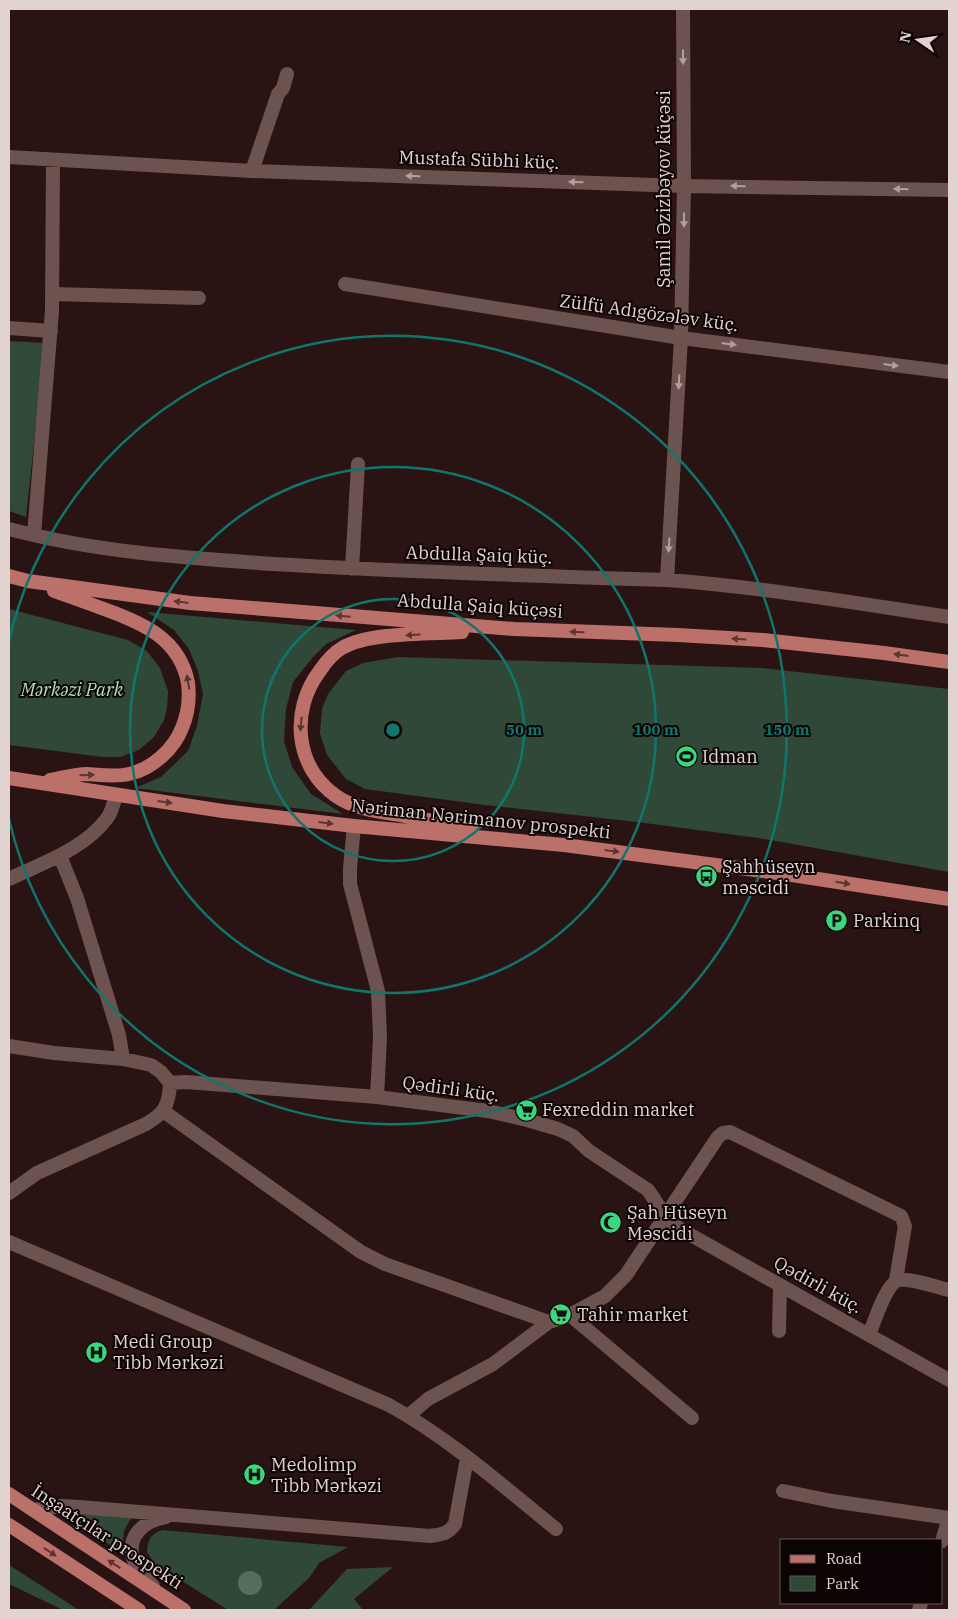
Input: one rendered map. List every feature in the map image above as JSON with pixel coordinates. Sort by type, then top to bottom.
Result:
[{"type":"main road","name":"Abdulla Şaiq küçəsi","points":[[9,576],[28,581],[190,603],[514,629],[763,640],[949,662]]},
{"type":"main road","points":[[28,581],[129,618],[154,631],[169,644],[179,657],[186,673],[189,692],[187,716],[180,736],[167,752],[149,766],[130,774],[109,776],[85,774],[39,782]]},
{"type":"main road","points":[[514,629],[380,637],[355,642],[342,648],[326,661],[312,680],[302,706],[300,732],[302,741],[306,757],[318,779],[336,796],[362,808],[564,845]]},
{"type":"main road","name":"Nəriman Nərimanov prospekti","points":[[9,778],[223,811],[354,826],[564,845],[775,872],[949,899]]},
{"type":"main road","name":"İnşaatçılar prospekti","points":[[9,1494],[184,1610]]},
{"type":"main road","points":[[9,1525],[139,1610]]},
{"type":"street","name":"Şamil Əzizbəyov küçəsi","points":[[667,580],[681,338],[684,186],[683,9]]},
{"type":"street","points":[[252,171],[278,94],[283,88],[288,74]]},
{"type":"street","name":"Mustafa Sübhi küç.","points":[[9,158],[252,171],[684,186],[949,190]]},
{"type":"street","points":[[34,535],[53,294],[53,161]]},
{"type":"street","name":"Zülfü Adıgözələv küç.","points":[[345,284],[681,338],[949,372]]},
{"type":"street","points":[[53,294],[199,298]]},
{"type":"street","points":[[9,328],[50,331]]},
{"type":"street","points":[[352,569],[358,464]]},
{"type":"street","name":"Abdulla Şaiq küç.","points":[[9,529],[148,554],[352,569],[707,583],[815,596],[949,617]]},
{"type":"street","points":[[9,879],[60,856],[80,844],[109,816],[116,795]]},
{"type":"street","points":[[354,826],[350,884],[378,991],[380,1037],[377,1098]]},
{"type":"street","points":[[60,856],[80,907],[119,1035],[123,1058]]},
{"type":"street","points":[[9,1046],[54,1053],[123,1058],[150,1065],[161,1072],[170,1083],[169,1098],[163,1111],[157,1118],[37,1173],[9,1193]]},
{"type":"street","name":"Qədirli küç.","points":[[170,1083],[186,1082],[377,1098],[488,1112],[558,1129],[573,1136],[589,1151],[648,1190],[666,1217],[680,1229],[949,1380]]},
{"type":"street","points":[[163,1111],[361,1252],[385,1264],[549,1322]]},
{"type":"street","points":[[408,1416],[428,1399],[493,1364],[549,1322],[570,1315],[605,1296],[626,1275],[718,1137],[723,1133],[730,1132],[901,1216],[905,1226],[896,1280]]},
{"type":"street","points":[[9,1242],[389,1406],[408,1416],[467,1458],[556,1529]]},
{"type":"street","points":[[869,1334],[890,1285],[896,1280],[905,1280],[949,1290]]},
{"type":"street","points":[[779,1331],[780,1286]]},
{"type":"street","points":[[570,1315],[692,1418]]},
{"type":"street","points":[[33,1510],[78,1506],[430,1536],[446,1534],[455,1524],[467,1458]]},
{"type":"street","points":[[783,1491],[832,1501],[949,1518],[943,1539]]},
{"type":"street","points":[[162,1596],[141,1574],[135,1563],[132,1551],[133,1539],[139,1528],[149,1522],[180,1515]]},
{"type":"green space","name":"Mərkəzi Park","points":[[9,609],[128,640],[147,651],[160,668],[168,691],[164,720],[154,737],[139,750],[120,757],[103,757],[9,745]]},
{"type":"green space","points":[[147,612],[356,630],[326,644],[313,657],[293,682],[286,709],[284,741],[292,767],[311,794],[343,814],[135,788],[161,777],[188,751],[197,726],[203,694],[198,671],[189,649],[174,630]]},
{"type":"green space","points":[[398,657],[762,668],[949,689],[949,872],[765,839],[365,789],[346,779],[327,755],[320,733],[322,709],[328,694],[346,671],[363,663]]},
{"type":"green space","points":[[70,1512],[132,1518],[126,1527],[124,1535],[124,1554],[66,1517]]},
{"type":"green space","points":[[162,1530],[348,1547],[319,1563],[309,1578],[274,1610],[228,1610],[155,1564],[147,1552],[148,1544],[152,1536]]},
{"type":"green space","points":[[9,1565],[79,1610],[63,1610],[9,1584]]},
{"type":"green space","points":[[393,1567],[354,1599],[363,1610],[309,1610],[347,1569]]},
{"type":"shaded area","points":[[9,341],[45,343],[26,517],[9,511]]},
{"type":"shaded area","points":[[250,1571],[259,1574],[262,1583],[259,1592],[250,1595],[241,1592],[238,1583],[241,1574]]},
{"type":"place","name":"Idman","points":[[686,757]]},
{"type":"place","name":"Şahhüseyn məscidi","points":[[706,877]]},
{"type":"place","name":"Parkinq","points":[[837,921]]},
{"type":"place","name":"Fexreddin market","points":[[526,1110]]},
{"type":"place","name":"Şah Hüseyn Məscidi","points":[[611,1223]]},
{"type":"place","name":"Tahir market","points":[[561,1315]]},
{"type":"place","name":"Medi Group Tibb Mərkəzi","points":[[97,1352]]},
{"type":"place","name":"Medolimp Tibb Mərkəzi","points":[[255,1475]]}]
